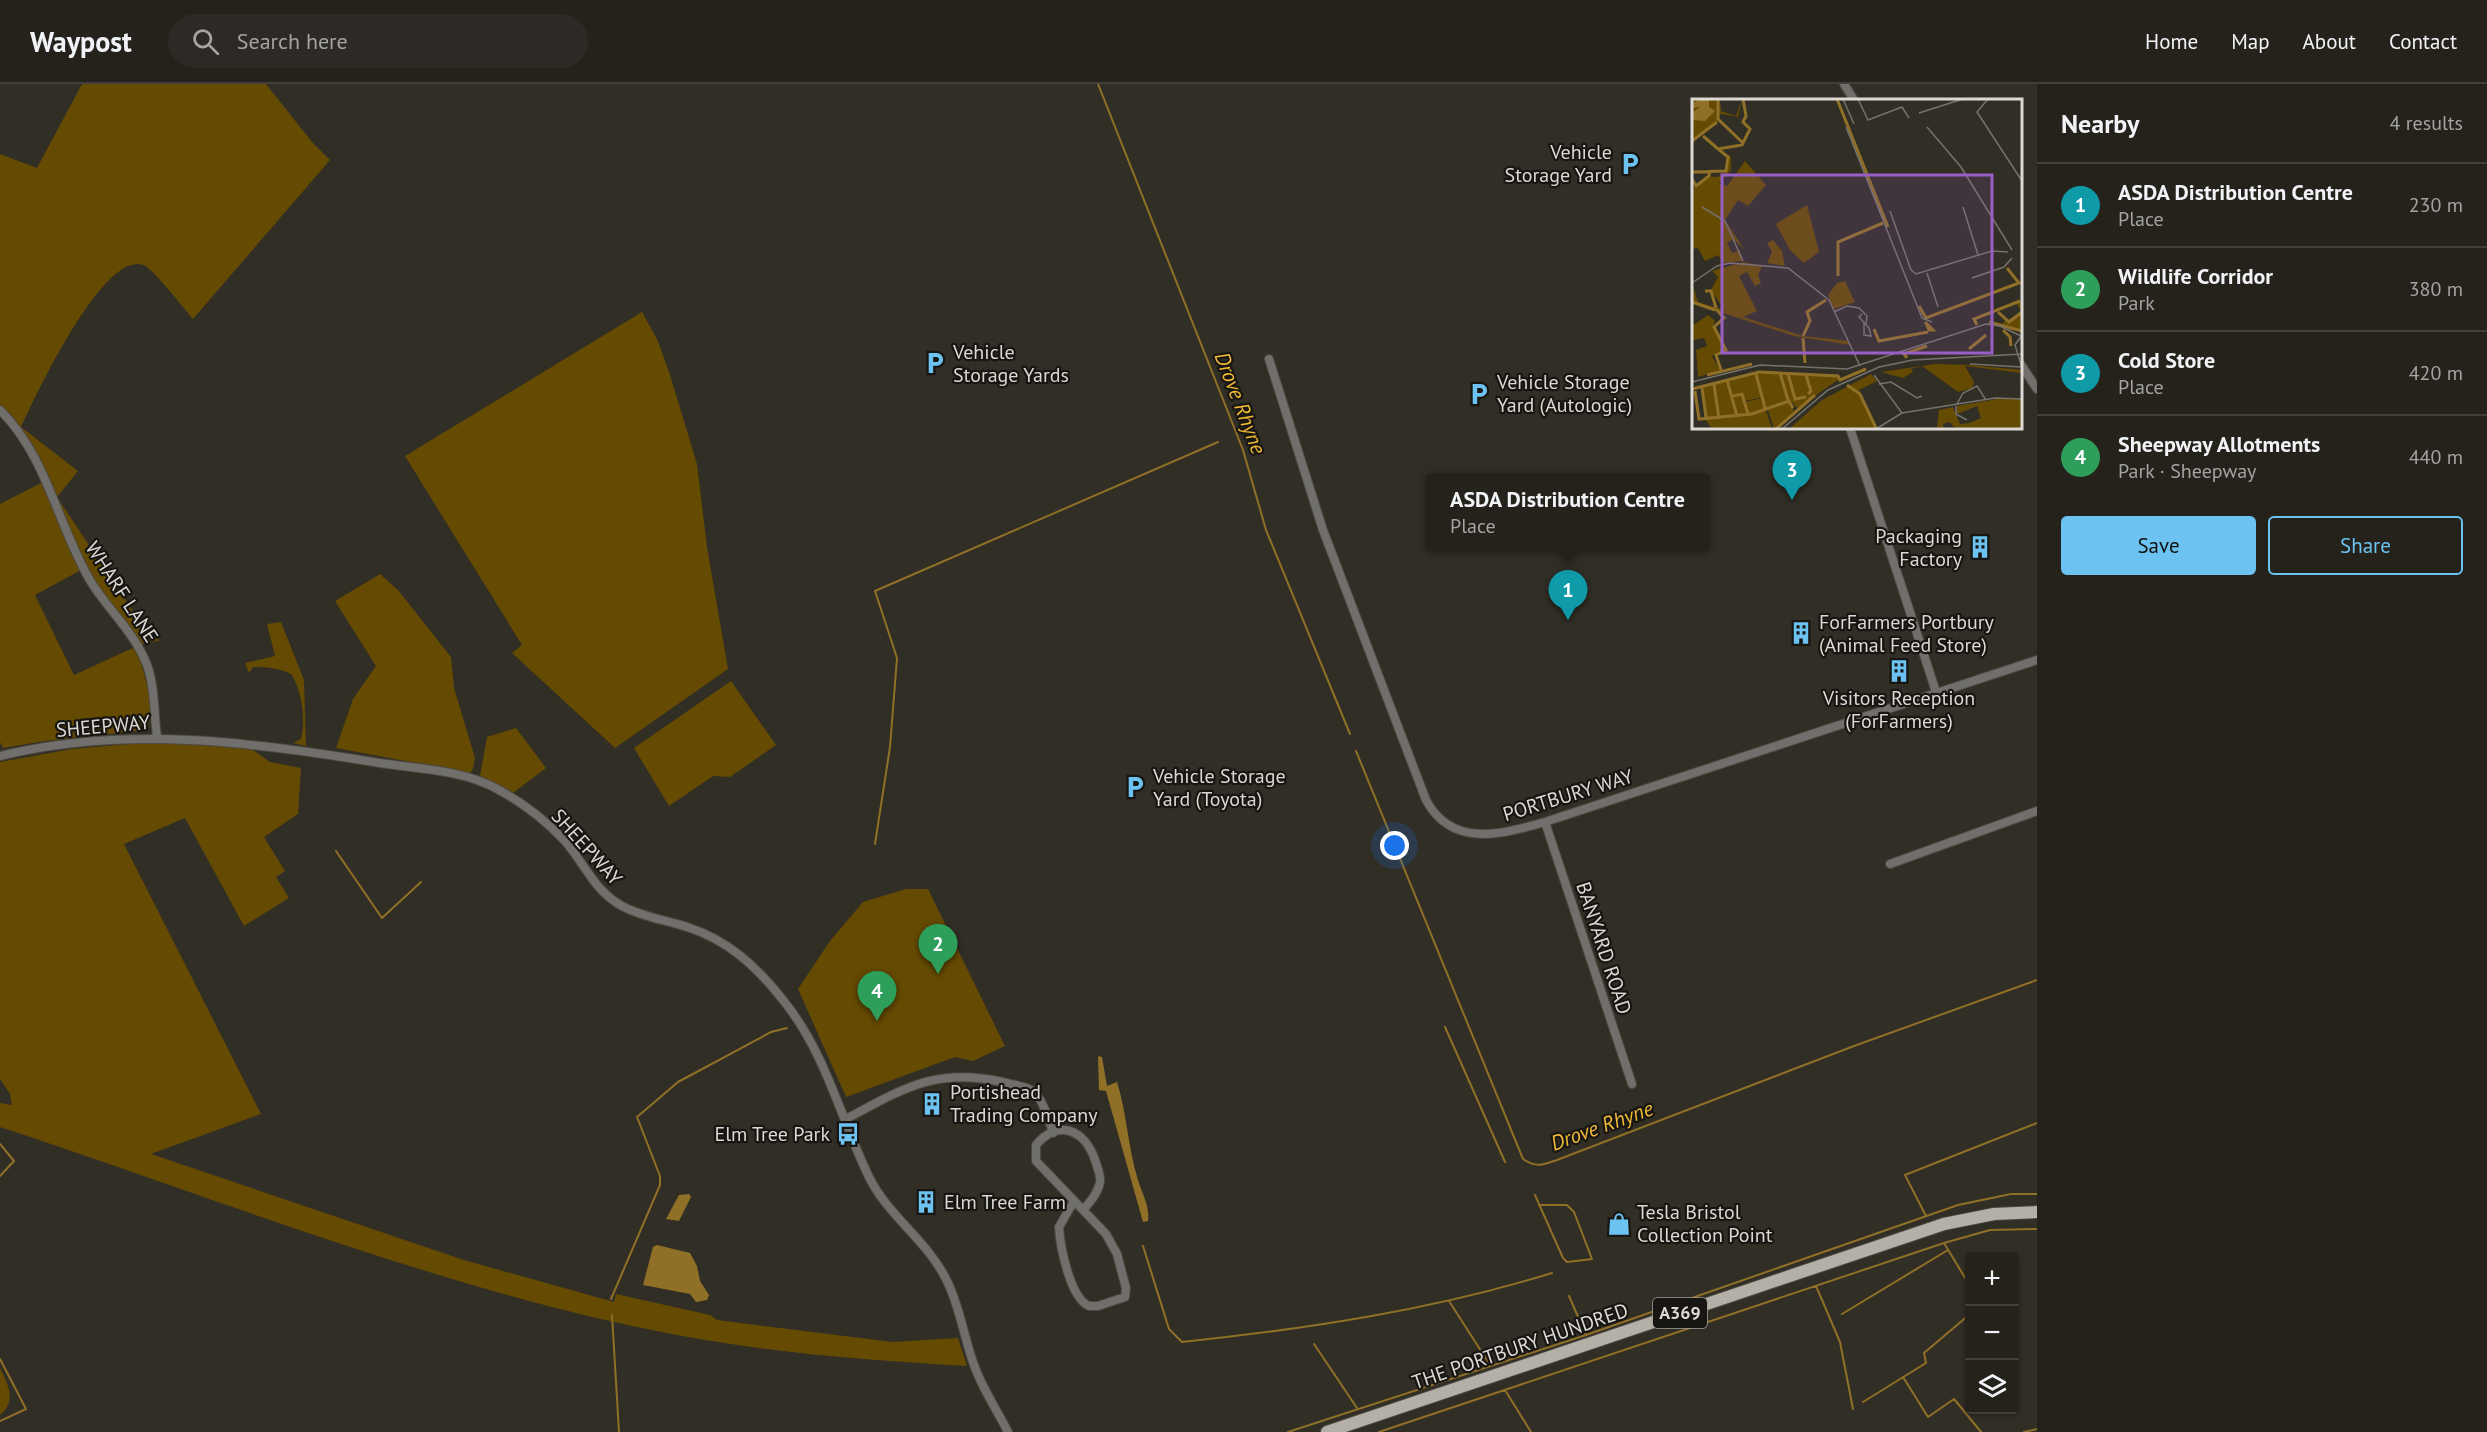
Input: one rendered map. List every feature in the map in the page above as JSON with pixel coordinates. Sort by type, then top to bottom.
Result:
[{"type":"main road","name":"THE PORTBURY HUNDRED","points":[[1327,1432],[1944,1224],[1994,1214],[2037,1212]]},
{"type":"street","points":[[1844,84],[1853,99]]},
{"type":"street","name":"PORTBURY WAY","points":[[1269,359],[1323,530],[1432,813],[1465,833],[1503,834],[1545,822],[2037,660]]},
{"type":"street","points":[[2022,366],[2037,389]]},
{"type":"street","name":"WHARF LANE","points":[[0,410],[28,443],[77,557],[92,583],[140,648],[150,674],[157,737]]},
{"type":"street","points":[[1850,429],[1936,692]]},
{"type":"street","name":"SHEEPWAY","points":[[0,756],[55,746],[157,737],[241,742],[435,771],[474,779],[498,789],[539,817],[565,841],[599,890],[611,899],[635,912],[718,939],[744,956],[782,998],[806,1029],[828,1073],[870,1179],[882,1198],[928,1250],[947,1280],[975,1370],[1008,1432]]},
{"type":"street","points":[[1890,864],[2037,811]]},
{"type":"street","name":"BANYARD ROAD","points":[[1545,822],[1632,1084]]},
{"type":"street","points":[[846,1119],[911,1086],[940,1077],[961,1076],[982,1078],[1032,1090],[1040,1100],[1053,1133]]},
{"type":"street","points":[[1074,1201],[1059,1227],[1073,1290],[1079,1300],[1089,1306],[1119,1301],[1125,1297],[1126,1288],[1114,1247],[1101,1227],[1083,1210],[1074,1201],[1036,1161],[1036,1145],[1053,1133],[1073,1131],[1084,1137],[1091,1148],[1100,1179],[1094,1197],[1083,1210]]},
{"type":"shaded area","points":[[82,84],[266,84],[312,142],[330,160],[193,319],[161,281],[143,265],[127,267],[109,280],[72,330],[21,427],[78,471],[57,497],[142,625],[153,638],[161,640],[142,644],[92,577],[34,451],[21,428],[0,407],[0,154],[37,168]]},
{"type":"shaded area","points":[[642,312],[658,341],[697,464],[707,547],[728,669],[615,748],[512,653],[522,645],[405,456]]},
{"type":"shaded area","points":[[41,483],[81,570],[35,595],[74,675],[135,647],[150,701],[149,722],[146,730],[3,748],[0,742],[0,504]]},
{"type":"shaded area","points":[[380,574],[398,590],[451,657],[454,688],[475,758],[470,773],[336,748],[353,699],[376,666],[335,601]]},
{"type":"shaded area","points":[[281,622],[304,680],[306,746],[293,743],[301,739],[303,714],[298,688],[291,674],[277,669],[258,667],[253,667],[249,673],[245,663],[275,656],[267,624]]},
{"type":"shaded area","points":[[731,681],[776,745],[730,777],[713,776],[669,806],[634,748]]},
{"type":"shaded area","points":[[516,728],[546,768],[513,793],[480,776],[487,737]]},
{"type":"shaded area","points":[[152,742],[247,746],[270,762],[301,768],[298,814],[264,837],[285,871],[276,877],[289,898],[244,926],[185,818],[124,844],[261,1114],[151,1154],[464,1260],[614,1302],[616,1294],[710,1315],[717,1320],[893,1342],[958,1338],[967,1366],[782,1351],[709,1341],[587,1316],[418,1269],[0,1127],[0,1103],[12,1105],[10,1094],[0,1079],[0,762],[72,749]]},
{"type":"shaded area","points":[[906,889],[928,889],[1005,1046],[973,1061],[955,1057],[846,1097],[798,989],[830,941],[863,902]]},
{"type":"shaded area","points":[[1098,1056],[1102,1057],[1107,1086],[1117,1082],[1135,1168],[1147,1205],[1148,1221],[1143,1222],[1106,1091],[1099,1090]]},
{"type":"shaded area","points":[[689,1194],[691,1197],[679,1221],[666,1219],[679,1195]]},
{"type":"shaded area","points":[[657,1245],[690,1253],[697,1266],[700,1281],[709,1295],[707,1300],[696,1302],[690,1294],[643,1285],[653,1247]]},
{"type":"shaded area","points":[[0,1368],[8,1386],[10,1399],[0,1415]]},
{"type":"waterway","name":"Drove Rhyne","points":[[1098,84],[1243,450],[1266,530],[1350,734]]},
{"type":"waterway","points":[[875,844],[890,747],[897,658],[875,591],[1218,442]]},
{"type":"waterway","name":"Drove Rhyne","points":[[1356,751],[1523,1159],[1532,1164],[1544,1164],[1557,1160],[1854,1046],[2037,980]]},
{"type":"waterway","points":[[336,851],[382,918],[421,882]]},
{"type":"waterway","points":[[1445,1027],[1505,1162]]},
{"type":"waterway","points":[[611,1299],[660,1185],[660,1176],[637,1117],[678,1082],[771,1032],[787,1028]]},
{"type":"waterway","points":[[1926,1216],[1905,1175],[2037,1123]]},
{"type":"waterway","points":[[0,1144],[14,1161],[0,1176]]},
{"type":"waterway","points":[[1288,1432],[1586,1335],[1958,1205],[2011,1194],[2037,1194]]},
{"type":"waterway","points":[[1535,1195],[1563,1258],[1567,1262],[1592,1259],[1574,1212],[1567,1205],[1539,1205]]},
{"type":"waterway","points":[[1379,1432],[1944,1243],[1990,1230],[2037,1229]]},
{"type":"waterway","points":[[1944,1243],[1965,1278]]},
{"type":"waterway","points":[[1143,1246],[1169,1329],[1182,1342],[1275,1331],[1415,1308],[1552,1273]]},
{"type":"waterway","points":[[1842,1314],[1948,1250]]},
{"type":"waterway","points":[[1816,1286],[1840,1342],[1853,1409]]},
{"type":"waterway","points":[[1569,1296],[1586,1335]]},
{"type":"waterway","points":[[1449,1301],[1490,1365]]},
{"type":"waterway","points":[[612,1315],[619,1432]]},
{"type":"waterway","points":[[1863,1402],[1926,1363],[1924,1353],[1965,1318]]},
{"type":"waterway","points":[[1314,1344],[1357,1408]]},
{"type":"waterway","points":[[0,1359],[26,1409],[0,1421]]},
{"type":"waterway","points":[[1903,1377],[1928,1417],[1954,1399],[1981,1432]]},
{"type":"waterway","points":[[1505,1390],[1531,1432]]},
{"type":"waterway","points":[[2024,1432],[2037,1429]]},
{"type":"place","name":"Vehicle Storage Yard","points":[[1630,164]]},
{"type":"place","name":"Vehicle Storage Yards","points":[[935,363]]},
{"type":"place","name":"Vehicle Storage Yard (Autologic)","points":[[1479,394]]},
{"type":"place","name":"Cold Store","points":[[1792,500]]},
{"type":"place","name":"Packaging Factory","points":[[1980,547]]},
{"type":"place","name":"ASDA Distribution Centre","points":[[1568,620]]},
{"type":"place","name":"ForFarmers Portbury (Animal Feed Store)","points":[[1801,633]]},
{"type":"place","name":"Visitors Reception (ForFarmers)","points":[[1899,671]]},
{"type":"place","name":"Vehicle Storage Yard (Toyota)","points":[[1135,787]]},
{"type":"place","name":"Wildlife Corridor","points":[[938,974]]},
{"type":"place","name":"Sheepway Allotments","points":[[877,1021]]},
{"type":"place","name":"Portishead Trading Company","points":[[932,1104]]},
{"type":"place","name":"Elm Tree Park","points":[[848,1134]]},
{"type":"place","name":"Elm Tree Farm","points":[[926,1202]]},
{"type":"place","name":"Tesla Bristol Collection Point","points":[[1619,1224]]}]
